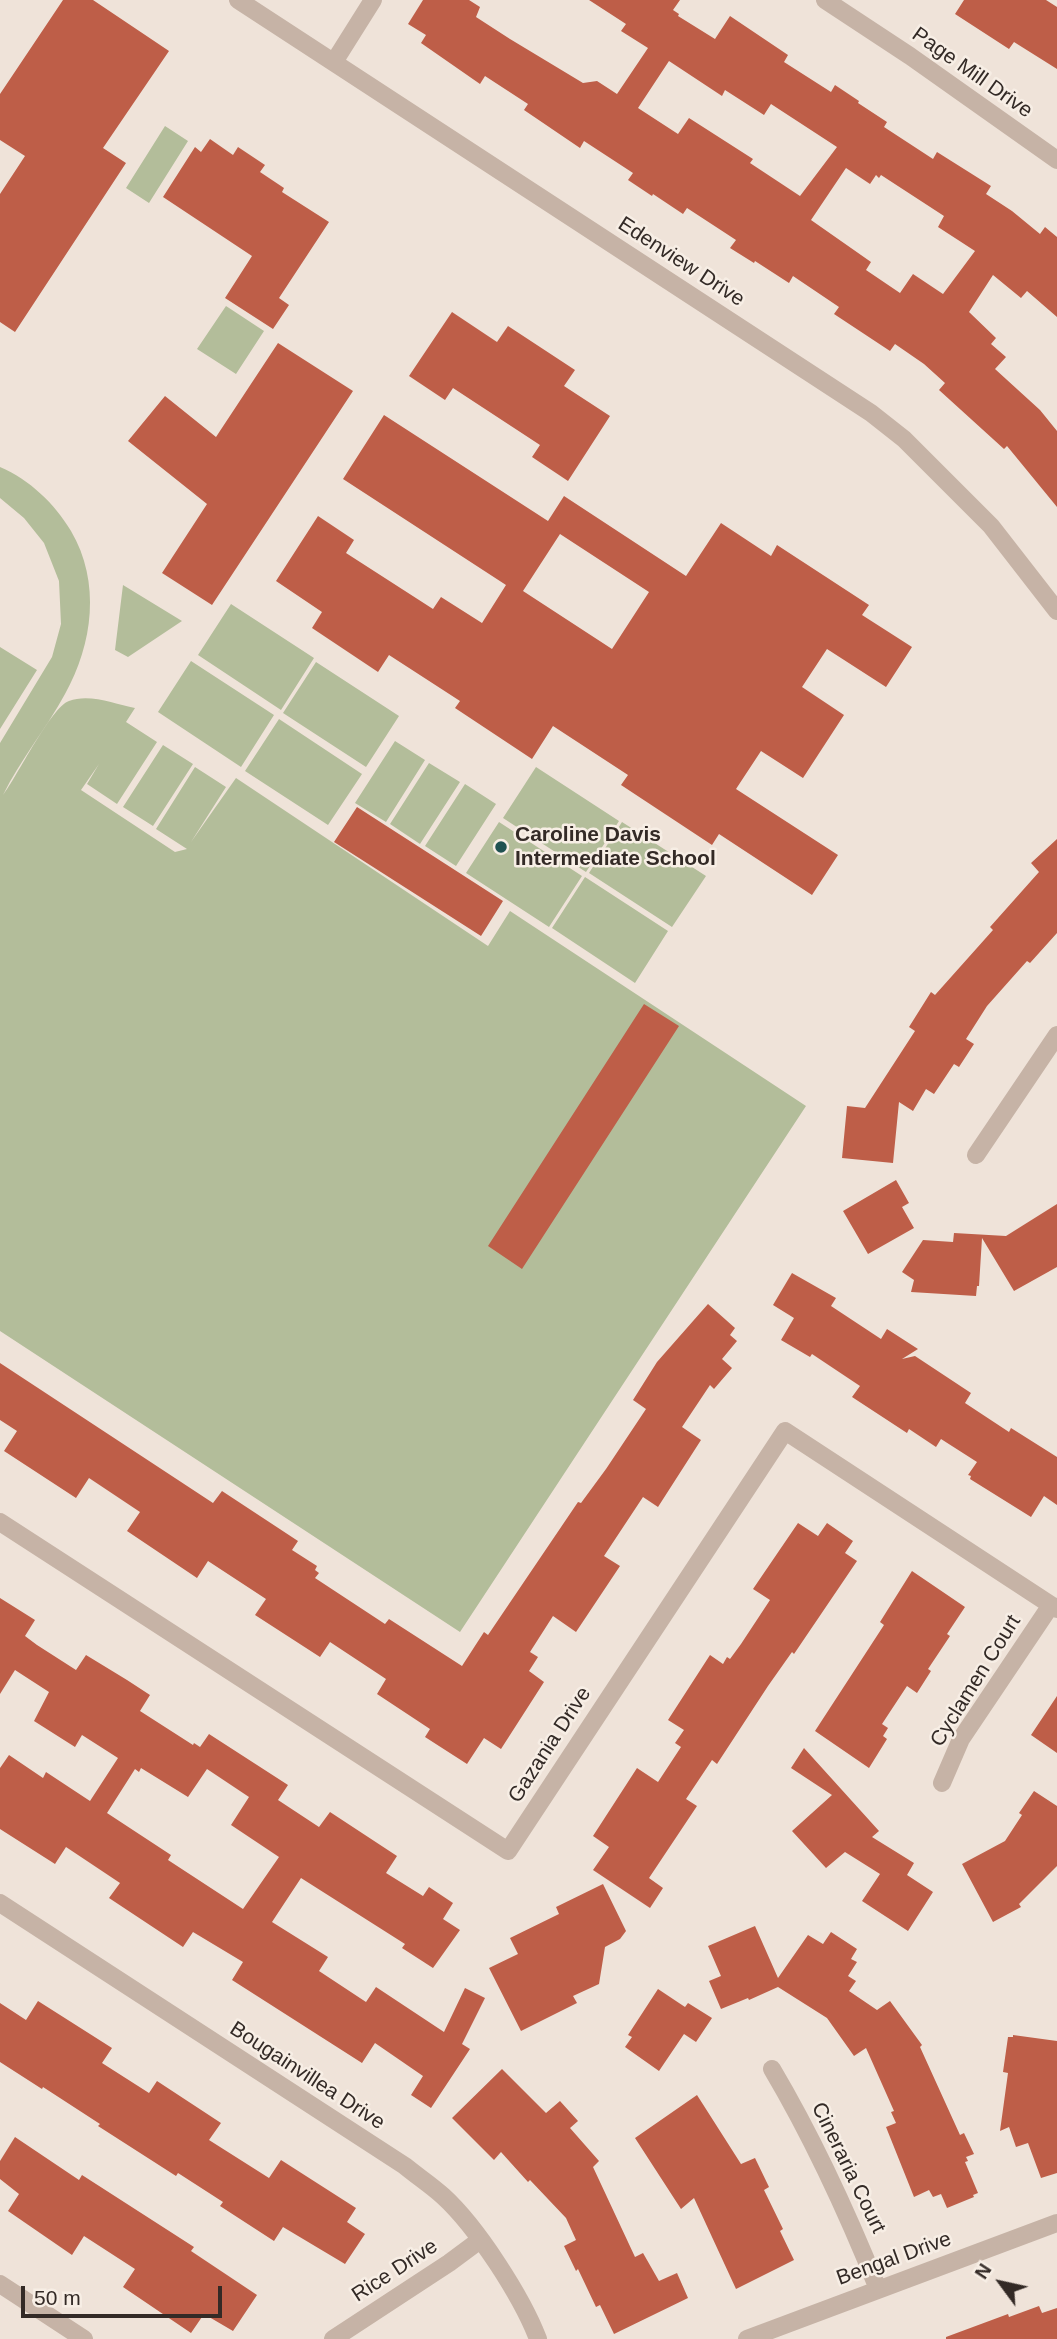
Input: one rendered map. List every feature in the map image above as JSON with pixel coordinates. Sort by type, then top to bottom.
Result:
[{"type":"street","name":"Edenview Drive","points":[[238,0],[871,413],[904,439],[991,526],[1057,611]]},
{"type":"street","points":[[334,62],[373,0]]},
{"type":"street","name":"Page Mill Drive","points":[[825,0],[910,56],[1057,160]]},
{"type":"street","points":[[976,1154],[1057,1035]]},
{"type":"street","name":"Gazania Drive","points":[[0,1522],[508,1851],[785,1431],[1054,1607]]},
{"type":"street","name":"Cyclamen Court","points":[[942,1783],[961,1739],[1054,1607]]},
{"type":"street","name":"Bougainvillea Drive","points":[[0,1903],[405,2166],[444,2197],[480,2240],[528,2312],[538,2339]]},
{"type":"street","name":"Cineraria Court","points":[[772,2069],[805,2125],[878,2289]]},
{"type":"street","name":"Bengal Drive","points":[[747,2339],[1057,2223]]},
{"type":"street","name":"Rice Drive","points":[[332,2339],[480,2240]]},
{"type":"street","points":[[0,2284],[85,2339]]},
{"type":"green space","points":[[165,126],[188,141],[149,203],[126,188]]},
{"type":"green space","points":[[226,306],[264,331],[236,374],[197,349]]},
{"type":"green space","points":[[0,467],[31,486],[49,502],[64,521],[81,551],[90,592],[87,634],[75,675],[3,795],[53,716],[69,701],[85,698],[135,708],[126,722],[157,742],[117,804],[87,784],[99,764],[81,790],[175,852],[187,849],[156,829],[195,767],[226,787],[191,842],[236,778],[488,946],[510,911],[806,1106],[460,1632],[0,1331],[0,743],[52,657],[61,624],[59,581],[44,543],[24,518],[0,498]]},
{"type":"green space","points":[[123,585],[182,621],[128,657],[115,650]]},
{"type":"green space","points":[[231,604],[314,658],[281,710],[198,655]]},
{"type":"green space","points":[[0,647],[37,670],[0,729]]},
{"type":"green space","points":[[191,661],[274,715],[241,767],[158,712]]},
{"type":"green space","points":[[316,662],[399,716],[366,767],[283,713]]},
{"type":"green space","points":[[279,719],[362,774],[328,825],[245,771]]},
{"type":"green space","points":[[395,741],[425,760],[386,822],[355,803]]},
{"type":"green space","points":[[163,745],[193,764],[153,826],[123,807]]},
{"type":"green space","points":[[429,763],[460,782],[420,844],[390,824]]},
{"type":"green space","points":[[536,767],[619,821],[586,872],[503,818]]},
{"type":"green space","points":[[465,784],[496,804],[456,866],[425,846]]},
{"type":"green space","points":[[499,822],[582,876],[549,927],[466,873]]},
{"type":"green space","points":[[622,822],[706,876],[672,927],[589,873]]},
{"type":"green space","points":[[585,877],[668,931],[635,983],[552,928]]},
{"type":"building","points":[[63,0],[93,0],[169,51],[103,148],[126,163],[15,332],[0,322],[0,194],[25,156],[0,140],[0,94]]},
{"type":"building","points":[[423,0],[469,0],[480,7],[476,17],[510,39],[583,83],[597,81],[617,94],[648,48],[621,31],[626,24],[589,0],[680,0],[673,10],[678,16],[715,39],[730,16],[788,55],[784,62],[831,92],[835,85],[887,122],[884,127],[933,159],[937,152],[991,186],[986,194],[1040,234],[1045,227],[1057,237],[1057,317],[1027,291],[1021,298],[993,275],[969,312],[996,338],[991,344],[1006,357],[995,369],[1040,410],[1057,431],[1057,507],[1007,446],[1004,449],[939,390],[945,383],[924,364],[895,344],[890,351],[834,314],[839,307],[793,276],[789,283],[730,248],[736,240],[687,208],[683,214],[653,194],[652,196],[628,180],[633,173],[584,141],[580,148],[524,110],[528,104],[485,76],[480,84],[421,43],[426,35],[408,24]],"holes":[[[669,61],[722,96],[725,90],[764,115],[771,104],[837,147],[800,196],[750,163],[753,159],[689,118],[678,134],[638,108]],[[846,168],[870,184],[876,175],[879,178],[881,175],[944,216],[938,227],[975,251],[943,294],[913,274],[900,293],[866,270],[871,262],[811,220]]]},
{"type":"building","points":[[964,0],[1046,0],[1057,7],[1057,69],[1014,42],[1009,49],[955,14]]},
{"type":"building","points":[[210,139],[233,155],[238,147],[265,165],[260,172],[284,188],[282,192],[329,222],[279,298],[289,305],[273,329],[225,298],[252,256],[163,197],[195,147],[201,152]]},
{"type":"building","points":[[452,312],[497,342],[508,326],[575,370],[564,386],[610,416],[568,481],[532,457],[540,445],[453,388],[445,400],[409,376]]},
{"type":"building","points":[[278,343],[353,391],[212,605],[162,573],[207,504],[128,441],[165,396],[216,437]]},
{"type":"building","points":[[384,415],[548,521],[564,496],[686,576],[721,523],[771,556],[777,545],[869,605],[862,615],[912,647],[886,687],[827,649],[802,687],[844,715],[803,778],[761,751],[736,789],[838,855],[812,895],[719,834],[712,845],[621,785],[628,775],[553,726],[532,759],[455,708],[460,701],[389,655],[378,672],[312,628],[322,612],[276,581],[318,516],[354,540],[346,553],[433,609],[441,597],[482,623],[506,585],[343,479]],"holes":[[[560,534],[649,592],[612,649],[523,591]]]},
{"type":"building","points":[[357,807],[503,901],[481,936],[334,842]]},
{"type":"building","points":[[1057,839],[1057,933],[1030,963],[1027,961],[987,1006],[966,1039],[974,1044],[959,1067],[954,1064],[934,1094],[926,1089],[913,1111],[899,1102],[893,1163],[842,1158],[847,1106],[865,1108],[915,1031],[909,1027],[931,992],[935,995],[993,930],[990,927],[1039,872],[1031,863]]},
{"type":"building","points":[[644,1004],[679,1026],[522,1269],[488,1246]]},
{"type":"building","points":[[896,1180],[909,1203],[902,1207],[914,1228],[868,1254],[843,1211]]},
{"type":"building","points":[[1057,1204],[1057,1267],[1014,1291],[982,1238],[976,1296],[911,1292],[914,1280],[902,1272],[923,1240],[953,1242],[954,1233],[1006,1236]]},
{"type":"building","points":[[792,1273],[836,1298],[831,1306],[881,1339],[887,1329],[918,1349],[902,1359],[915,1356],[971,1393],[965,1403],[1009,1432],[1011,1428],[1057,1457],[1057,1505],[1044,1496],[1031,1517],[970,1479],[971,1476],[968,1475],[977,1462],[941,1439],[936,1447],[909,1429],[907,1433],[852,1397],[860,1386],[812,1354],[810,1357],[781,1340],[794,1318],[773,1305]]},
{"type":"building","points":[[708,1304],[735,1328],[730,1335],[737,1341],[722,1359],[732,1368],[714,1389],[710,1385],[682,1427],[701,1440],[658,1507],[643,1497],[604,1556],[620,1566],[576,1632],[553,1616],[530,1652],[538,1657],[529,1671],[544,1682],[501,1749],[484,1738],[467,1764],[425,1737],[430,1729],[377,1694],[386,1679],[330,1642],[320,1657],[255,1615],[266,1599],[208,1561],[197,1578],[127,1531],[140,1512],[89,1478],[76,1498],[4,1451],[17,1431],[0,1420],[0,1363],[213,1503],[222,1491],[298,1541],[292,1550],[317,1566],[315,1570],[319,1573],[315,1578],[385,1624],[389,1619],[462,1666],[484,1632],[488,1635],[578,1502],[581,1503],[606,1469],[646,1409],[633,1400],[657,1362]]},
{"type":"building","points":[[798,1523],[818,1536],[827,1523],[853,1541],[845,1553],[857,1561],[794,1654],[792,1652],[768,1686],[717,1764],[712,1760],[686,1799],[697,1806],[649,1878],[663,1888],[650,1908],[593,1870],[609,1847],[593,1836],[637,1768],[658,1782],[681,1747],[675,1743],[684,1730],[668,1720],[710,1655],[723,1664],[741,1644],[770,1600],[753,1589]]},
{"type":"building","points":[[912,1571],[965,1607],[947,1634],[950,1636],[928,1669],[931,1671],[917,1693],[907,1686],[882,1724],[888,1728],[883,1736],[887,1739],[869,1768],[815,1731],[884,1625],[880,1622]]},
{"type":"building","points":[[0,1598],[35,1620],[25,1636],[37,1645],[76,1670],[86,1655],[127,1680],[150,1695],[140,1711],[193,1745],[194,1743],[200,1747],[209,1734],[288,1785],[278,1800],[319,1827],[330,1812],[397,1856],[386,1873],[423,1896],[429,1887],[453,1903],[443,1919],[460,1930],[433,1968],[402,1948],[405,1944],[301,1878],[272,1922],[328,1957],[319,1971],[366,2002],[376,1987],[444,2032],[465,1988],[485,1998],[462,2044],[470,2049],[431,2108],[411,2095],[423,2076],[375,2043],[362,2063],[232,1980],[243,1962],[193,1932],[183,1947],[109,1898],[120,1883],[66,1847],[55,1864],[0,1829],[0,1768],[9,1755],[43,1778],[46,1772],[90,1801],[118,1758],[82,1735],[75,1747],[34,1721],[49,1692],[15,1670],[0,1694]],"holes":[[[141,1768],[188,1797],[207,1769],[249,1797],[231,1825],[279,1857],[243,1909],[168,1860],[171,1855],[107,1813],[135,1769],[139,1772]]]},
{"type":"building","points":[[1057,1696],[1057,1753],[1031,1735]]},
{"type":"building","points":[[804,1748],[879,1831],[872,1837],[914,1863],[907,1875],[933,1892],[908,1931],[862,1901],[880,1874],[845,1852],[826,1868],[792,1831],[832,1795],[791,1768]]},
{"type":"building","points":[[1034,1791],[1057,1806],[1057,1866],[1019,1904],[1021,1907],[993,1922],[962,1864],[1005,1841]]},
{"type":"building","points":[[603,1884],[626,1931],[620,1939],[605,1947],[599,1984],[573,1996],[577,2003],[521,2031],[489,1968],[518,1954],[510,1938],[559,1914],[556,1907]]},
{"type":"building","points":[[755,1926],[778,1978],[808,1935],[823,1944],[831,1932],[857,1949],[851,1959],[857,1962],[848,1976],[856,1981],[849,1991],[877,2010],[890,2001],[922,2045],[920,2047],[960,2135],[964,2133],[974,2154],[966,2157],[968,2161],[965,2162],[978,2193],[973,2195],[974,2197],[947,2208],[941,2194],[933,2197],[929,2190],[914,2197],[886,2127],[896,2123],[891,2112],[894,2111],[866,2048],[854,2056],[827,2018],[778,1987],[721,2009],[709,1981],[721,1976],[708,1946]]},
{"type":"building","points":[[658,1989],[685,2007],[688,2003],[712,2018],[696,2042],[684,2034],[659,2071],[625,2047],[632,2037],[628,2035]]},
{"type":"building","points":[[38,2001],[112,2048],[102,2063],[149,2093],[157,2081],[221,2123],[209,2140],[269,2178],[281,2160],[356,2208],[347,2222],[365,2234],[345,2264],[283,2227],[274,2241],[220,2206],[223,2202],[178,2173],[176,2176],[43,2087],[42,2089],[0,2062],[0,2003],[26,2020]]},
{"type":"building","points":[[1013,2035],[1057,2041],[1057,2173],[1041,2178],[1028,2143],[1016,2147],[1009,2127],[1000,2131],[1008,2073],[1003,2072],[1008,2037]]},
{"type":"building","points":[[502,2069],[546,2113],[560,2101],[578,2121],[570,2128],[599,2161],[593,2167],[635,2257],[643,2253],[659,2281],[677,2273],[688,2298],[614,2334],[600,2305],[596,2307],[564,2246],[576,2240],[566,2218],[501,2152],[494,2160],[452,2118]]},
{"type":"building","points":[[697,2095],[741,2164],[755,2158],[769,2187],[764,2190],[783,2229],[780,2231],[794,2260],[736,2289],[694,2198],[681,2209],[635,2138]]},
{"type":"building","points":[[15,2137],[79,2180],[82,2175],[194,2247],[191,2251],[257,2295],[233,2331],[204,2314],[191,2333],[123,2287],[135,2269],[84,2236],[72,2255],[8,2211],[19,2194],[0,2179],[0,2161]]},
{"type":"building","points":[[1039,2306],[1042,2313],[1057,2308],[1057,2339],[946,2339],[1008,2314],[1009,2317]]},
{"type":"place","name":"Caroline Davis Intermediate School","points":[[501,847]]}]
